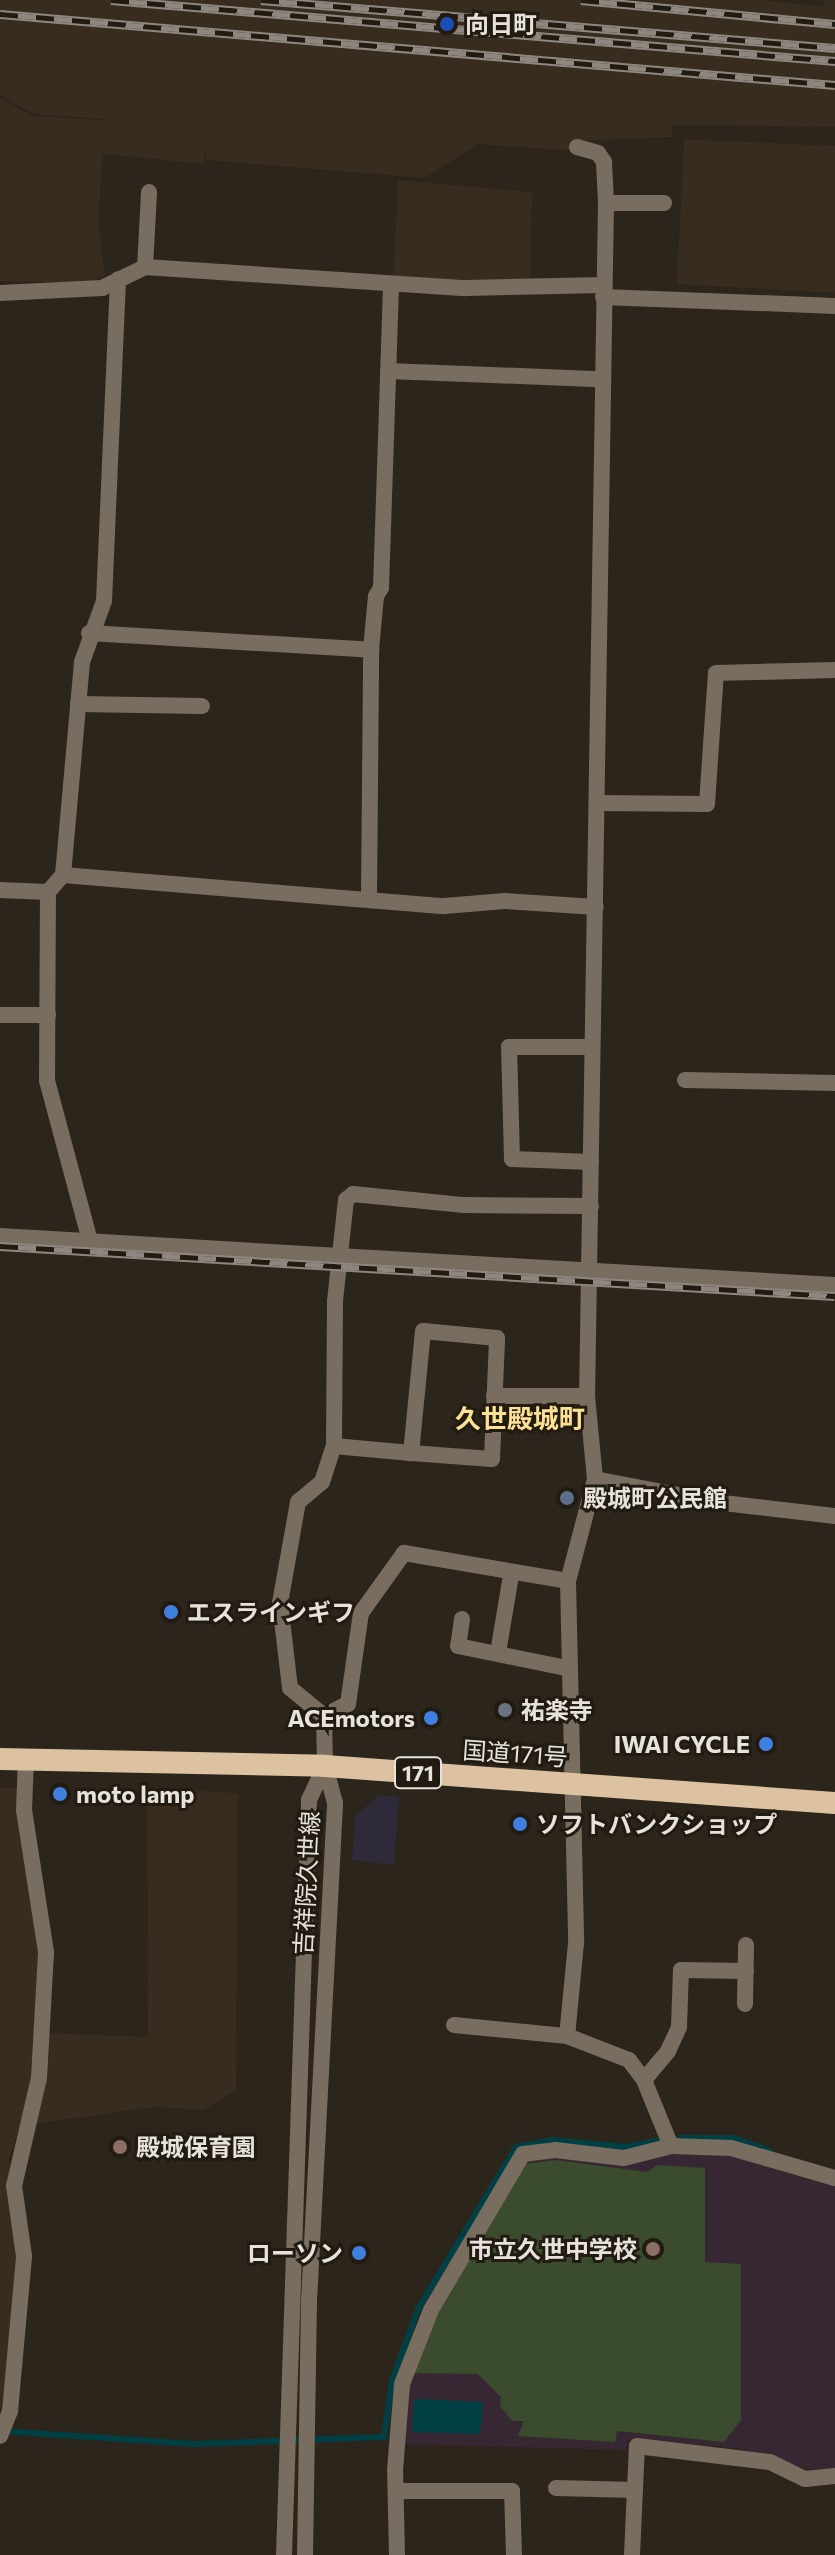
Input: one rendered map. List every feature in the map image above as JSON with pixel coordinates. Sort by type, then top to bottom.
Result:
[{"type":"highway","name":"国道171号","points":[[0,1759],[325,1766],[835,1803]]},
{"type":"street","points":[[567,2036],[576,1943],[573,1783],[566,1668],[568,1581],[595,1479],[587,1396],[593,1271],[591,1047],[599,803],[600,379],[606,203],[604,162],[598,153],[577,147]]},
{"type":"street","points":[[145,267],[149,192]]},
{"type":"street","points":[[606,203],[664,203]]},
{"type":"street","points":[[0,293],[74,292],[145,267],[391,284],[604,291],[835,306]]},
{"type":"street","points":[[90,1241],[47,1081],[48,892],[63,875],[78,704],[89,633],[104,601],[118,279]]},
{"type":"street","points":[[369,897],[371,650],[376,596],[381,588],[391,284]]},
{"type":"street","points":[[388,371],[600,379]]},
{"type":"street","points":[[89,633],[371,650]]},
{"type":"street","points":[[599,803],[707,804],[716,673],[835,670]]},
{"type":"street","points":[[78,704],[202,706]]},
{"type":"street","points":[[63,875],[369,897],[444,906],[505,901],[596,907]]},
{"type":"street","points":[[0,890],[48,892]]},
{"type":"street","points":[[0,1015],[48,1015]]},
{"type":"street","points":[[591,1047],[509,1047],[512,1159],[591,1162]]},
{"type":"street","points":[[685,1080],[835,1083]]},
{"type":"street","points":[[325,1766],[324,1716],[290,1688],[280,1603],[298,1502],[322,1482],[334,1446],[335,1301],[346,1200],[353,1194],[464,1205],[591,1206]]},
{"type":"street","points":[[0,1236],[835,1285]]},
{"type":"street","points":[[334,1446],[411,1453],[492,1459],[497,1338],[423,1331],[411,1453]]},
{"type":"street","points":[[494,1396],[587,1396]]},
{"type":"street","points":[[595,1479],[715,1502],[835,1516]]},
{"type":"street","points":[[324,1716],[348,1704],[361,1613],[404,1553],[511,1575],[568,1581]]},
{"type":"street","points":[[498,1653],[511,1575]]},
{"type":"street","points":[[462,1619],[458,1646],[566,1668]]},
{"type":"street","points":[[0,2436],[10,2411],[24,2256],[14,2186],[39,2078],[46,1952],[24,1810],[26,1759]]},
{"type":"street","name":"吉祥院久世線","points":[[284,2555],[309,1800],[325,1766]]},
{"type":"street","name":"吉祥院久世線","points":[[305,2555],[309,2301],[335,1803],[325,1766]]},
{"type":"street","points":[[745,2004],[746,1945]]},
{"type":"street","points":[[644,2080],[668,2051],[679,2027],[681,1970],[746,1971]]},
{"type":"street","points":[[454,2025],[567,2036],[629,2060],[644,2080],[671,2146]]},
{"type":"street","points":[[397,2555],[396,2491],[402,2384],[431,2310],[523,2154],[555,2150],[624,2158],[671,2146],[731,2148],[835,2178]]},
{"type":"street","points":[[632,2555],[637,2446],[770,2462],[805,2479],[835,2476]]},
{"type":"street","points":[[556,2488],[635,2490]]},
{"type":"street","points":[[396,2491],[512,2491],[514,2555]]},
{"type":"shaded area","points":[[0,0],[765,0],[823,7],[824,0],[835,0],[835,127],[673,125],[672,137],[577,141],[576,151],[478,144],[425,178],[206,160],[205,151],[204,164],[103,154],[98,222],[105,276],[87,283],[0,281],[0,97],[32,116],[141,122],[33,114],[0,95]]},
{"type":"shaded area","points":[[684,139],[835,146],[835,293],[677,284]]},
{"type":"shaded area","points":[[398,180],[532,192],[530,283],[393,279]]},
{"type":"shaded area","points":[[0,1788],[18,1788],[39,1962],[35,2078],[9,2159],[19,2279],[0,2423]]},
{"type":"shaded area","points":[[147,1788],[238,1793],[236,2090],[204,2110],[154,2107],[34,2124],[47,2033],[148,2037]]},
{"type":"shaded area","points":[[379,1795],[399,1797],[394,1865],[352,1860],[355,1816]]},
{"type":"shaded area","name":"市立久世中学校","points":[[728,2154],[808,2180],[835,2182],[835,2468],[811,2470],[737,2448],[628,2440],[626,2450],[401,2444],[405,2386],[525,2157]]},
{"type":"green space","name":"市立久世中学校","points":[[556,2160],[647,2172],[658,2165],[705,2168],[705,2262],[741,2264],[741,2420],[724,2442],[617,2431],[615,2442],[518,2436],[524,2421],[512,2421],[500,2406],[501,2397],[478,2374],[413,2373],[437,2316],[525,2164]]},
{"type":"water","points":[[414,2399],[483,2402],[480,2434],[412,2432]]},
{"type":"waterway","points":[[679,2138],[734,2138],[770,2151]]},
{"type":"waterway","points":[[2,2431],[194,2444],[384,2437],[392,2381],[418,2309],[516,2147],[552,2140],[627,2147],[664,2139]]},
{"type":"railway","points":[[111,0],[835,61]]},
{"type":"railway","points":[[261,0],[835,48]]},
{"type":"railway","points":[[581,0],[835,24]]},
{"type":"railway","points":[[0,14],[835,85]]},
{"type":"railway","points":[[0,1246],[835,1296]]},
{"type":"place","name":"向日町","points":[[447,24]]},
{"type":"place","name":"殿城町公民館","points":[[567,1498]]},
{"type":"place","name":"エスラインギフ","points":[[171,1612]]},
{"type":"place","name":"祐楽寺","points":[[505,1710]]},
{"type":"place","name":"ACEmotors","points":[[431,1718]]},
{"type":"place","name":"IWAI CYCLE","points":[[766,1744]]},
{"type":"place","name":"moto lamp","points":[[60,1794]]},
{"type":"place","name":"ソフトバンクショップ","points":[[520,1824]]},
{"type":"place","name":"殿城保育園","points":[[120,2147]]},
{"type":"place","name":"市立久世中学校","points":[[653,2249]]},
{"type":"place","name":"ローソン","points":[[359,2253]]},
{"type":"district","name":"久世殿城町","points":[[520,1418]]}]
